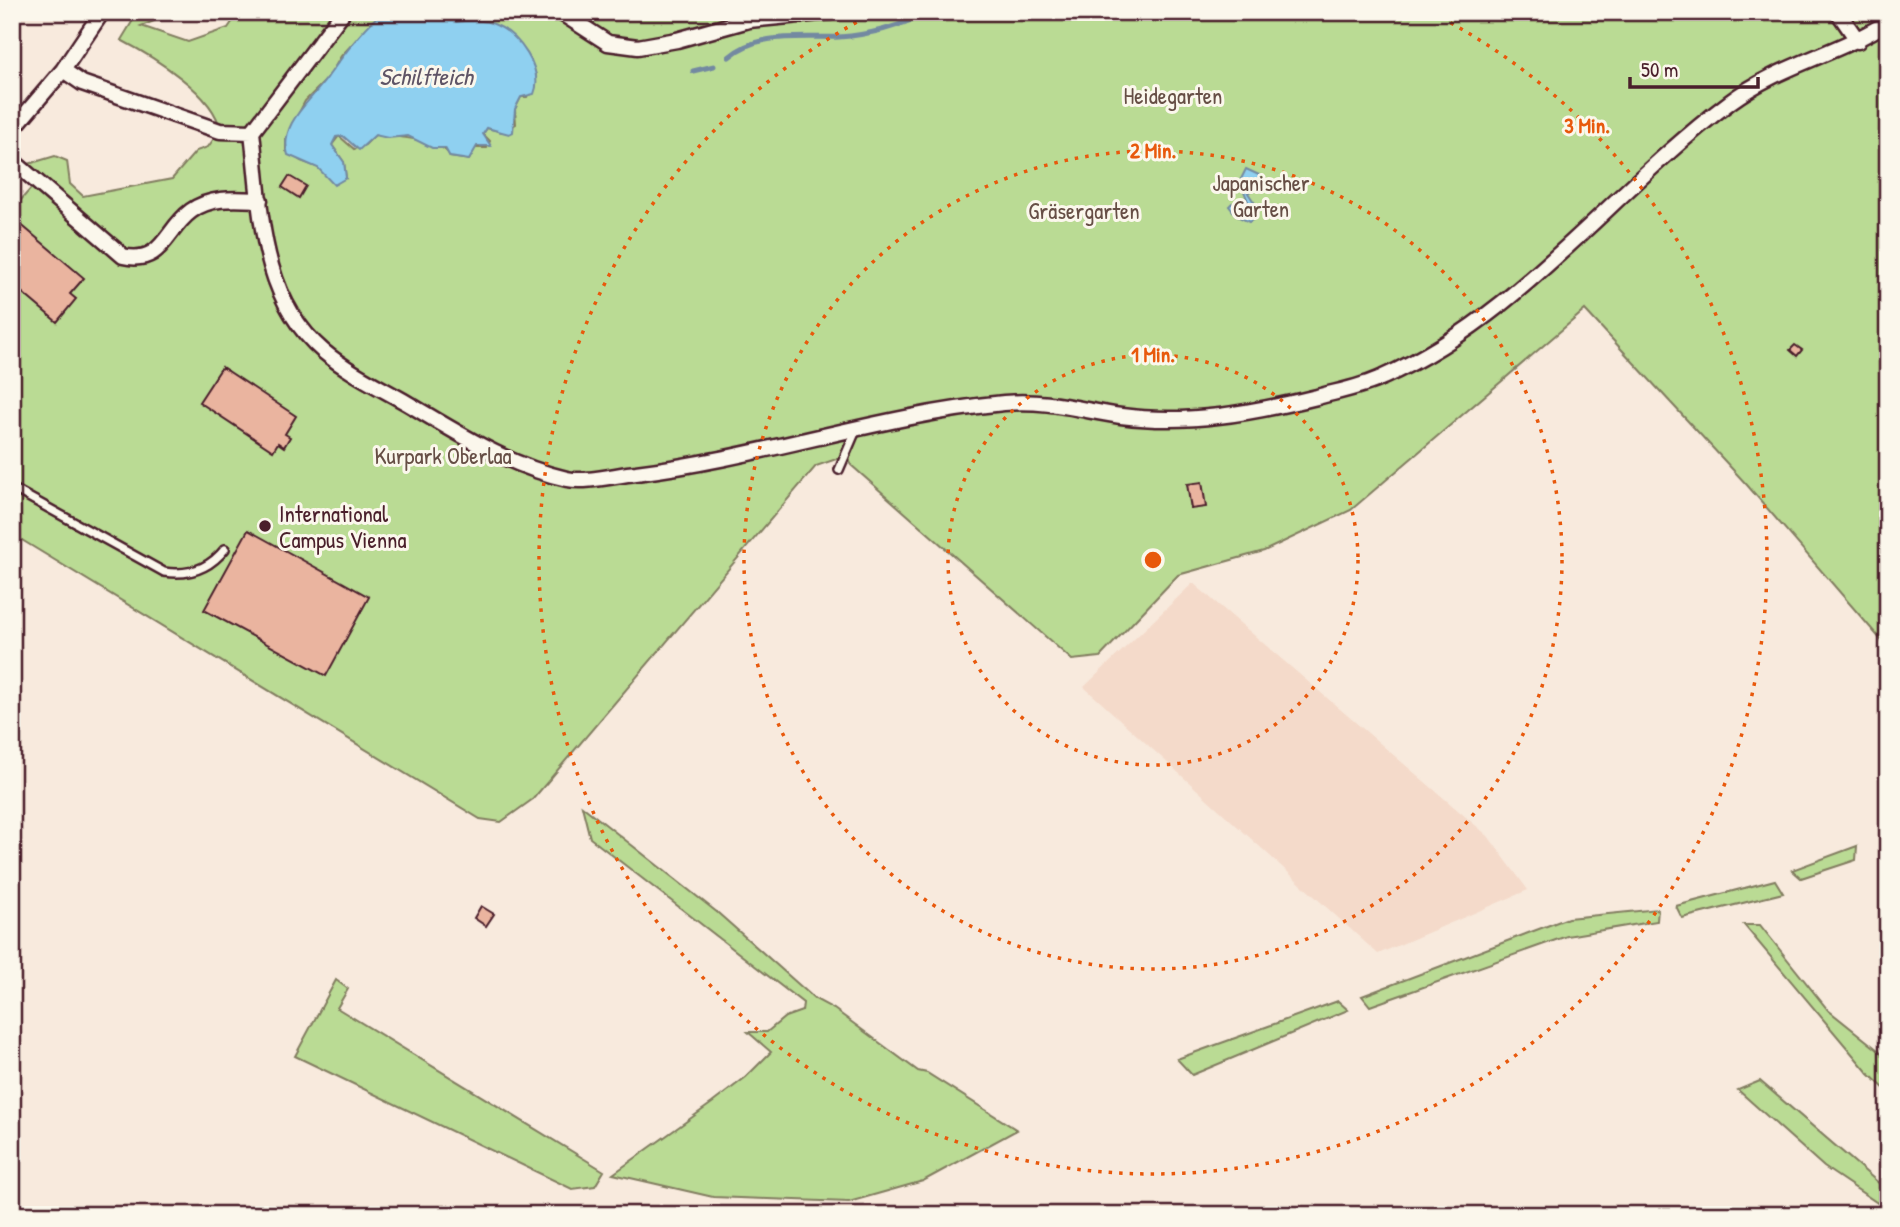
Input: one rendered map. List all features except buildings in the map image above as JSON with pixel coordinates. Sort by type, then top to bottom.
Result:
[{"type":"street","points":[[12,130],[63,71],[102,12]]},
{"type":"street","points":[[342,12],[251,132],[264,245],[285,302],[318,346],[348,368],[493,454],[572,480],[683,467],[857,427],[966,406],[1033,400],[1125,417],[1193,419],[1251,414],[1360,386],[1416,361],[1460,336],[1515,294],[1641,174],[1736,97],[1822,54],[1858,41],[1888,22]]},
{"type":"street","points":[[560,12],[608,43],[638,47],[677,40],[750,20],[831,12]]},
{"type":"street","points":[[1838,12],[1858,41]]},
{"type":"street","points":[[63,71],[82,83],[220,131],[251,132]]},
{"type":"street","points":[[14,162],[123,256],[135,259],[149,257],[191,210],[224,198],[260,200]]},
{"type":"lane","points":[[839,470],[857,427]]},
{"type":"lane","points":[[12,488],[164,572],[179,574],[197,571],[225,549]]},
{"type":"shaded area","points":[[1193,583],[1488,836],[1528,890],[1378,954],[1084,687]]},
{"type":"green space","name":"Kurpark Oberlaa","points":[[138,12],[178,12],[141,26],[188,42],[228,28],[239,12],[382,12],[341,56],[329,77],[305,101],[286,138],[286,151],[301,161],[346,178],[344,162],[332,145],[339,136],[354,149],[365,145],[375,135],[429,142],[446,151],[450,157],[469,160],[475,148],[487,148],[490,141],[483,134],[487,128],[502,132],[516,124],[515,109],[521,97],[527,97],[536,75],[524,51],[516,41],[495,27],[470,21],[456,22],[442,12],[1888,12],[1888,648],[1747,485],[1585,310],[1351,510],[1264,551],[1178,575],[1100,657],[1072,660],[851,465],[845,456],[816,466],[533,799],[501,822],[480,819],[12,534],[12,210],[34,185],[126,251],[25,165],[55,156],[67,161],[70,184],[83,196],[172,179],[196,151],[208,147],[220,130],[216,117],[195,90],[165,66],[121,40]]},
{"type":"green space","points":[[582,806],[718,913],[815,999],[834,1009],[918,1071],[927,1073],[1017,1130],[923,1181],[849,1202],[713,1197],[613,1174],[746,1077],[771,1052],[748,1032],[767,1032],[785,1017],[802,1011],[803,1003],[590,838]]},
{"type":"green space","points":[[1857,846],[1856,860],[1801,878],[1792,870]]},
{"type":"green space","points":[[1775,880],[1783,893],[1682,918],[1676,906]]},
{"type":"green space","points":[[1658,909],[1657,921],[1567,936],[1370,1006],[1362,996],[1568,918]]},
{"type":"green space","points":[[1744,925],[1760,925],[1828,1010],[1888,1058],[1888,1092],[1869,1074]]},
{"type":"green space","points":[[336,980],[348,989],[337,1008],[604,1171],[595,1186],[572,1189],[295,1056]]},
{"type":"green space","points":[[1338,1001],[1348,1010],[1192,1075],[1177,1059]]},
{"type":"green space","points":[[1760,1081],[1888,1191],[1888,1210],[1824,1167],[1738,1090]]},
{"type":"water","name":"Schilfteich","points":[[382,12],[442,12],[456,22],[476,20],[496,25],[513,36],[527,54],[536,74],[534,94],[521,97],[515,109],[513,132],[509,134],[487,128],[483,134],[491,146],[477,146],[469,160],[450,157],[445,148],[432,148],[408,136],[388,138],[375,135],[359,150],[343,136],[336,137],[332,145],[344,162],[346,178],[334,185],[318,168],[288,155],[288,132],[299,112],[354,42]]},
{"type":"water","points":[[1246,169],[1259,175],[1260,181],[1248,193],[1258,208],[1255,218],[1249,222],[1237,216],[1229,206],[1232,203],[1244,212],[1251,209],[1240,181]]},
{"type":"waterway","points":[[729,57],[754,43],[767,40],[862,34],[896,26],[928,12]]},
{"type":"waterway","points":[[693,71],[714,66]]},
{"type":"place","name":"International Campus Vienna","points":[[265,526]]},
{"type":"park label","name":"Heidegarten","points":[[1173,95]]},
{"type":"park label","name":"Japanischer Garten","points":[[1261,195]]},
{"type":"park label","name":"Gräsergarten","points":[[1084,210]]}]
